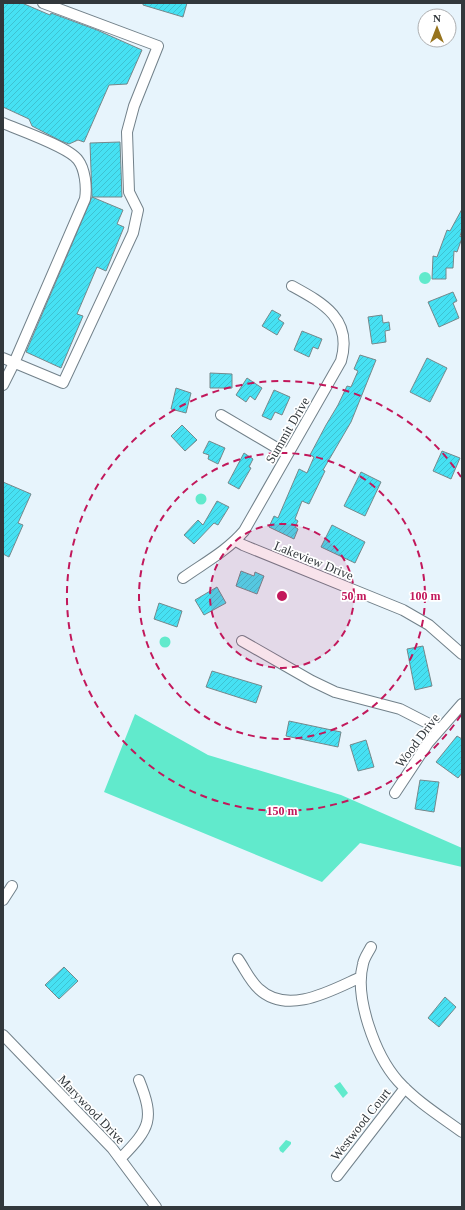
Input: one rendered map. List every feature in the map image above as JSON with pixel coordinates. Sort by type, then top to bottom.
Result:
[{"type":"street","points":[[3,358],[63,383],[133,233],[138,210],[129,192],[128,132],[134,106],[158,46],[43,3]]},
{"type":"street","points":[[3,123],[64,150],[74,156],[82,168],[86,192],[85,199],[3,385]]},
{"type":"street","name":"Summit Drive","points":[[183,578],[236,541],[248,524],[338,367],[344,348],[340,327],[327,307],[292,286]]},
{"type":"street","points":[[221,415],[287,454]]},
{"type":"street","name":"Lakeview Drive","points":[[236,541],[243,546],[409,614],[429,625],[462,654]]},
{"type":"street","points":[[242,641],[312,681],[335,692],[400,709],[439,730]]},
{"type":"street","name":"Wood Drive","points":[[395,793],[439,730],[462,704]]},
{"type":"street","points":[[3,900],[12,886]]},
{"type":"street","points":[[371,947],[363,964],[361,977],[362,996],[373,1037],[381,1056],[391,1073],[405,1088],[462,1132]]},
{"type":"street","points":[[238,959],[259,989],[280,1000],[295,1001],[312,997],[361,977]]},
{"type":"street","name":"Marywood Drive","points":[[3,1035],[121,1158],[156,1207]]},
{"type":"street","points":[[121,1158],[146,1129],[149,1114],[146,1097],[138,1080]]},
{"type":"street","name":"Westwood Court","points":[[337,1176],[405,1088]]},
{"type":"shaded area","points":[[423,272],[427,272],[431,278],[427,284],[423,284],[419,280],[419,276]]},
{"type":"shaded area","points":[[199,494],[203,494],[205,495],[205,503],[199,504],[196,501],[196,497]]},
{"type":"shaded area","points":[[163,637],[167,637],[169,638],[169,646],[163,647],[160,644],[160,640]]},
{"type":"shaded area","points":[[135,714],[208,755],[341,795],[462,848],[462,867],[360,843],[322,882],[104,792]]},
{"type":"shaded area","points":[[340,1082],[348,1093],[343,1098],[334,1086]]},
{"type":"shaded area","points":[[286,1140],[291,1142],[291,1144],[283,1153],[279,1148]]},
{"type":"building","points":[[3,3],[22,3],[50,15],[51,13],[97,30],[142,50],[127,84],[109,85],[84,142],[78,140],[69,144],[61,141],[32,126],[29,119],[3,107]]},
{"type":"building","points":[[143,3],[187,3],[183,17],[143,5]]},
{"type":"building","points":[[120,142],[122,197],[92,197],[90,143]]},
{"type":"building","points":[[92,197],[123,210],[117,224],[124,227],[106,271],[97,267],[77,314],[83,316],[61,368],[26,352]]},
{"type":"building","points":[[462,209],[462,230],[460,236],[462,238],[457,252],[454,251],[453,268],[446,268],[446,279],[432,279],[433,256],[437,257],[447,230],[450,231]]},
{"type":"building","points":[[453,292],[457,301],[453,303],[459,318],[439,327],[428,302]]},
{"type":"building","points":[[272,310],[281,315],[278,319],[284,323],[277,335],[262,326]]},
{"type":"building","points":[[382,315],[383,323],[389,322],[390,330],[385,331],[386,342],[372,344],[368,317]]},
{"type":"building","points":[[302,331],[322,339],[318,349],[313,347],[309,357],[294,350]]},
{"type":"building","points":[[360,355],[376,360],[351,422],[323,470],[325,471],[309,504],[302,501],[295,519],[298,521],[295,527],[298,529],[294,539],[269,527],[274,516],[278,518],[299,469],[307,473],[314,457],[310,455],[347,386],[351,387],[358,371],[354,369]]},
{"type":"building","points":[[427,358],[447,368],[430,402],[410,392]]},
{"type":"building","points":[[210,373],[232,374],[232,388],[210,388]]},
{"type":"building","points":[[247,378],[262,388],[255,400],[250,396],[246,402],[236,395]]},
{"type":"building","points":[[176,388],[191,393],[186,413],[171,409]]},
{"type":"building","points":[[274,390],[290,397],[282,415],[275,412],[271,420],[262,416]]},
{"type":"building","points":[[182,425],[197,440],[185,451],[171,436]]},
{"type":"building","points":[[209,441],[225,448],[218,464],[208,459],[209,455],[203,453]]},
{"type":"building","points":[[442,451],[460,458],[451,479],[433,471]]},
{"type":"building","points":[[244,453],[253,459],[249,467],[251,468],[239,489],[228,483]]},
{"type":"building","points":[[361,472],[381,482],[365,516],[344,506]]},
{"type":"building","points":[[3,482],[31,494],[18,523],[23,525],[9,557],[3,554]]},
{"type":"building","points":[[217,501],[229,507],[218,525],[214,523],[194,544],[184,535],[198,520],[203,525]]},
{"type":"building","points":[[332,525],[365,542],[355,563],[321,547]]},
{"type":"building","points":[[241,571],[254,576],[255,572],[264,576],[257,594],[236,586]]},
{"type":"building","points":[[217,587],[226,603],[204,615],[195,600]]},
{"type":"building","points":[[159,603],[182,611],[177,627],[154,619]]},
{"type":"building","points":[[423,646],[432,686],[415,690],[407,649]]},
{"type":"building","points":[[212,671],[262,686],[256,703],[206,687]]},
{"type":"building","points":[[289,721],[341,732],[338,747],[286,736]]},
{"type":"building","points":[[457,736],[462,739],[462,773],[458,778],[436,762]]},
{"type":"building","points":[[366,740],[374,767],[358,771],[350,745]]},
{"type":"building","points":[[420,780],[439,782],[434,812],[415,809]]},
{"type":"building","points":[[64,967],[78,981],[59,999],[45,985]]},
{"type":"building","points":[[445,997],[456,1007],[439,1027],[428,1018]]}]
